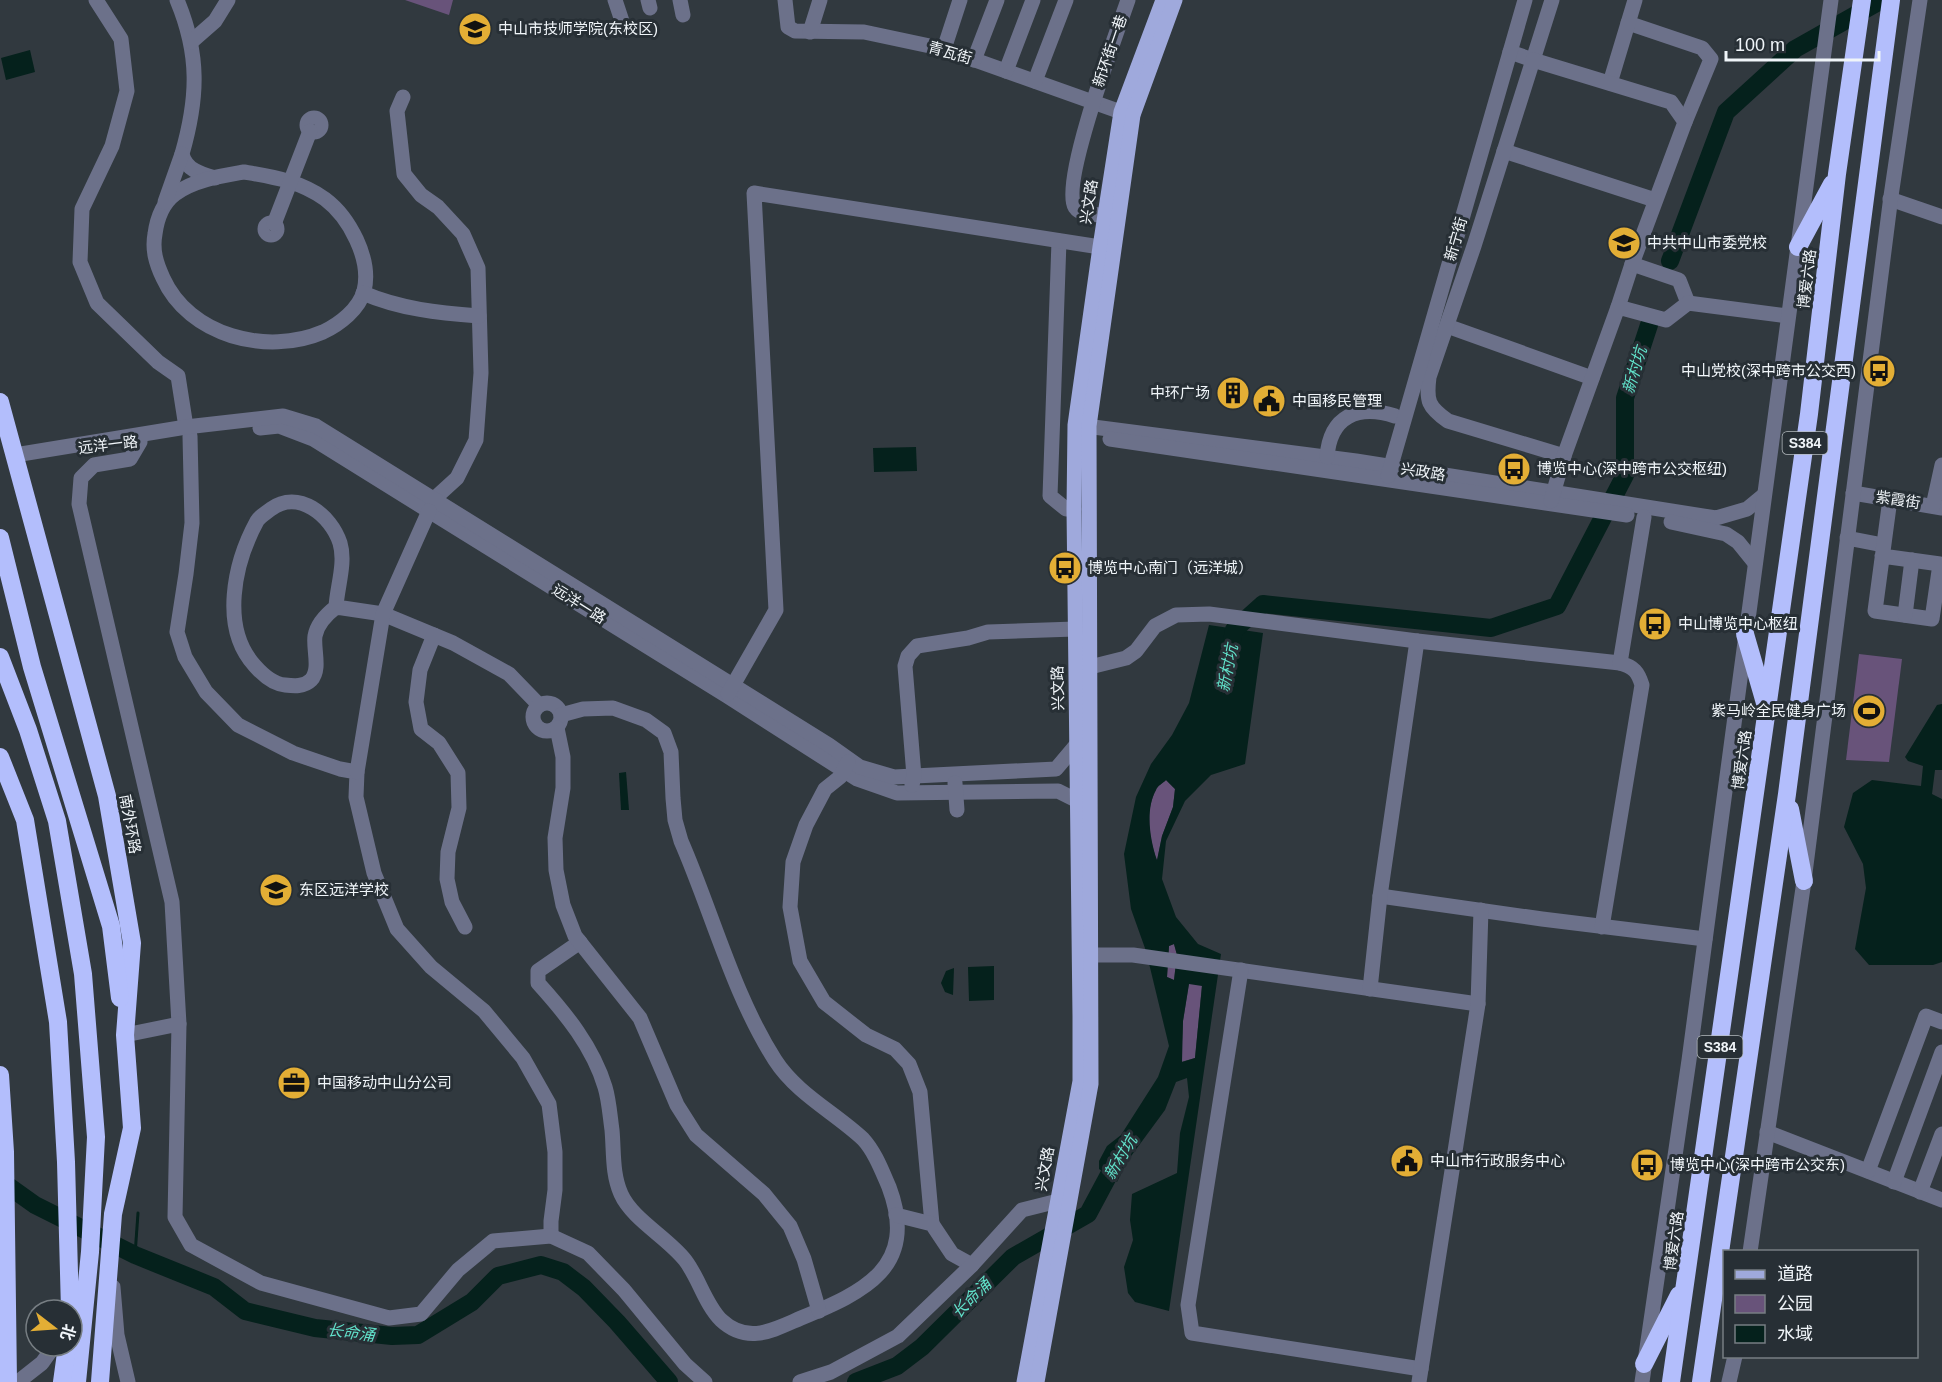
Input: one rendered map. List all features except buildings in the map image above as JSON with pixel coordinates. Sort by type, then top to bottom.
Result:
[{"type":"highway","name":"博爱六路","points":[[1671,1382],[1809,414],[1837,174],[1862,0]]},
{"type":"highway","name":"S384","points":[[1701,1382],[1787,794],[1890,0]]},
{"type":"highway","points":[[1798,247],[1837,174]]},
{"type":"highway","name":"南外环路","points":[[0,402],[107,796],[132,943],[125,1035],[132,1128],[113,1214],[100,1382]]},
{"type":"highway","points":[[0,538],[32,667],[111,926],[125,1035]]},
{"type":"highway","points":[[1745,634],[1767,711]]},
{"type":"highway","points":[[0,657],[28,730],[57,821],[83,974],[96,1137],[90,1251],[77,1382]]},
{"type":"highway","points":[[0,670],[28,730]]},
{"type":"highway","points":[[0,757],[25,820],[58,1022],[67,1183],[70,1298]]},
{"type":"highway","points":[[1787,794],[1804,881]]},
{"type":"highway","points":[[0,1075],[5,1152],[8,1382]]},
{"type":"highway","points":[[1644,1364],[1687,1280]]},
{"type":"highway","points":[[62,1382],[65,1358]]},
{"type":"main road","name":"兴文路","points":[[1061,1215],[1058,1201],[1080,1081],[1074,508],[1105,215],[1127,114],[1163,0]]},
{"type":"main road","name":"兴文路","points":[[1037,1382],[1055,1248],[1091,1084],[1090,667],[1082,430],[1127,114],[1175,0]]},
{"type":"main road","name":"兴文路","points":[[1024,1382],[1055,1248]]},
{"type":"street","points":[[96,0],[121,39],[127,91],[112,146],[82,210],[80,262],[97,303],[143,348],[178,376],[188,432],[192,523],[177,632],[185,657],[206,692],[238,725],[293,753],[340,769],[357,772]]},
{"type":"street","points":[[163,208],[175,194],[214,178],[244,172],[291,181],[324,198],[338,210],[348,224],[362,254],[363,294],[356,307],[331,328],[302,340],[252,341],[227,334],[190,314],[166,284],[157,265],[153,245],[156,226],[192,119],[195,79],[191,42],[177,0]]},
{"type":"street","points":[[191,42],[215,21],[228,0]]},
{"type":"street","points":[[615,0],[623,24]]},
{"type":"street","name":"青瓦街","points":[[785,0],[788,27],[795,31],[864,32],[944,50],[1127,114]]},
{"type":"street","points":[[810,32],[820,0]]},
{"type":"street","points":[[944,50],[960,0]]},
{"type":"street","points":[[974,60],[996,0]]},
{"type":"street","points":[[1006,71],[1033,0]]},
{"type":"street","points":[[1035,81],[1066,0]]},
{"type":"street","name":"新环街一巷","points":[[1105,215],[1084,213],[1077,209],[1072,199],[1078,161],[1093,103],[1128,0]]},
{"type":"street","points":[[1384,472],[1395,416],[1517,0]]},
{"type":"street","name":"新宁街","points":[[1384,472],[1525,0]]},
{"type":"street","points":[[1552,0],[1429,377],[1426,396],[1435,412],[1448,421],[1564,456]]},
{"type":"street","points":[[1610,83],[1635,0]]},
{"type":"street","name":"博爱六路","points":[[1642,1382],[1705,939],[1831,0]]},
{"type":"street","points":[[1750,1250],[1804,881],[1890,199],[1918,7]]},
{"type":"street","points":[[1551,498],[1655,200],[1684,122],[1711,59],[1702,48],[1628,23]]},
{"type":"street","points":[[1510,52],[1671,102],[1684,122]]},
{"type":"street","points":[[403,97],[397,111],[404,174],[421,195],[438,207],[463,234],[478,268],[481,373],[476,440],[457,478],[432,505],[383,614],[357,772],[356,797],[374,873],[398,929],[431,967],[484,1011],[523,1058],[549,1104],[555,1152],[555,1190],[550,1221],[551,1236]]},
{"type":"street","points":[[274,224],[310,131]]},
{"type":"street","points":[[1504,151],[1655,200]]},
{"type":"street","points":[[182,154],[183,159],[196,173],[214,178]]},
{"type":"street","points":[[730,691],[776,610],[754,193],[1100,247]]},
{"type":"street","points":[[1890,199],[1942,217]]},
{"type":"street","points":[[1059,241],[1050,496],[1066,509],[1074,508]]},
{"type":"street","points":[[1632,264],[1679,280],[1688,303]]},
{"type":"street","points":[[363,294],[380,301],[432,313],[479,316]]},
{"type":"street","points":[[1618,307],[1666,320],[1688,303],[1788,316]]},
{"type":"street","points":[[1447,326],[1592,378]]},
{"type":"street","points":[[1327,457],[1328,443],[1336,425],[1348,416],[1362,411],[1379,411],[1395,416]]},
{"type":"street","name":"远洋一路","points":[[15,455],[188,432],[283,416],[316,426],[432,505],[730,691],[857,779],[897,793],[1058,790],[1078,801]]},
{"type":"street","name":"兴政路","points":[[1082,430],[1384,472],[1646,513],[1716,518],[1747,509],[1764,495]]},
{"type":"street","name":"兴政路","points":[[1082,430],[1327,457],[1384,472]]},
{"type":"street","name":"远洋一路","points":[[15,455],[140,442],[188,432]]},
{"type":"street","points":[[140,442],[130,459],[94,465],[81,478],[79,504],[172,902],[179,1024],[175,1217],[191,1245],[261,1284],[389,1318],[421,1314],[458,1270],[493,1241],[551,1236],[588,1253],[624,1290],[685,1364],[705,1382]]},
{"type":"street","points":[[1938,507],[1942,465]]},
{"type":"street","name":"紫霞街","points":[[1853,493],[1938,507]]},
{"type":"street","points":[[1847,538],[1883,550],[1912,561],[1940,564],[1932,619],[1875,611],[1883,550],[1890,499]]},
{"type":"street","points":[[336,607],[341,545],[333,527],[316,509],[296,501],[277,504],[259,518],[245,545],[234,602],[237,634],[244,655],[264,676],[281,685],[301,686],[311,680],[316,670],[316,634],[325,616],[336,607],[383,614],[434,635],[509,674],[539,705]]},
{"type":"street","points":[[1620,663],[1646,513]]},
{"type":"street","name":"兴政路","points":[[1646,513],[1726,534],[1738,542],[1755,563]]},
{"type":"street","points":[[1905,615],[1912,561]]},
{"type":"street","points":[[1090,667],[1126,658],[1136,651],[1155,626],[1176,615],[1225,616],[1417,641],[1620,663],[1632,667],[1639,675],[1642,685],[1602,927]]},
{"type":"street","points":[[909,793],[914,776],[905,666],[908,656],[917,646],[968,638],[988,632],[1075,629]]},
{"type":"street","points":[[434,635],[420,670],[416,702],[421,729],[439,743],[458,772],[459,808],[448,852],[447,879],[452,902],[465,927]]},
{"type":"street","points":[[1370,989],[1380,896],[1417,641]]},
{"type":"street","points":[[580,942],[538,970],[538,983],[588,1046],[606,1088],[612,1131],[614,1175],[621,1196],[684,1259],[721,1320],[742,1333],[762,1334],[819,1311],[849,1298],[875,1279],[891,1260],[898,1229],[894,1200],[881,1168],[865,1142],[794,1085],[776,1062],[758,1030],[681,841],[675,820],[671,752],[664,733],[646,720],[613,708],[583,709],[559,721],[544,731],[536,726],[534,713],[543,703],[557,706],[559,721],[563,757],[563,788],[555,838],[556,870],[563,905],[575,936],[580,942],[640,1018],[677,1105],[696,1135],[764,1194],[790,1226],[804,1259],[819,1311]]},
{"type":"street","name":"远洋一路","points":[[844,769],[860,767],[894,777],[1056,769],[1077,744]]},
{"type":"street","points":[[844,769],[825,789],[806,825],[793,862],[790,907],[800,961],[824,1002],[866,1035],[895,1049],[909,1064],[920,1092],[932,1224],[952,1254],[972,1265]]},
{"type":"street","points":[[955,774],[957,810]]},
{"type":"street","points":[[1380,896],[1705,939]]},
{"type":"street","points":[[1234,970],[1188,1305],[1192,1333],[1420,1375],[1478,1004],[1481,910]]},
{"type":"street","points":[[1092,955],[1134,955],[1478,1004]]},
{"type":"street","points":[[1868,1172],[1926,1016],[1942,1022]]},
{"type":"street","points":[[125,1035],[179,1024]]},
{"type":"street","points":[[1894,1182],[1942,1052]]},
{"type":"street","points":[[1767,1132],[1942,1200]]},
{"type":"street","points":[[1920,1192],[1942,1134]]},
{"type":"street","points":[[800,1382],[831,1372],[898,1336],[972,1265],[1022,1210],[1058,1201]]},
{"type":"street","points":[[896,1215],[932,1224]]},
{"type":"street","points":[[111,1262],[117,1335],[128,1382]]},
{"type":"street","points":[[18,1382],[46,1358]]},
{"type":"street","points":[[1729,1382],[1735,1358]]},
{"type":"green space","points":[[405,0],[453,0],[449,15]]},
{"type":"green space","points":[[1859,654],[1902,659],[1889,762],[1846,760]]},
{"type":"green space","points":[[1166,780],[1175,789],[1173,807],[1162,836],[1157,861],[1150,835],[1150,807],[1157,789]]},
{"type":"green space","points":[[1174,944],[1177,955],[1174,980],[1167,977],[1169,946]]},
{"type":"green space","points":[[1189,983],[1202,985],[1195,1058],[1181,1062],[1183,1021]]},
{"type":"water","points":[[30,50],[35,72],[6,80],[1,58]]},
{"type":"water","points":[[916,447],[917,471],[874,472],[873,448]]},
{"type":"water","points":[[1209,625],[1263,633],[1245,764],[1211,775],[1185,801],[1166,841],[1162,879],[1176,917],[1198,944],[1221,954],[1169,1311],[1135,1302],[1128,1293],[1124,1267],[1133,1240],[1130,1220],[1132,1194],[1177,1173],[1180,1133],[1189,1097],[1187,1078],[1176,1082],[1165,1110],[1126,1163],[1117,1182],[1099,1169],[1099,1161],[1107,1146],[1121,1135],[1158,1077],[1169,1046],[1146,951],[1131,909],[1124,854],[1136,797],[1151,764],[1172,735],[1189,703]],"holes":[[[1166,780],[1175,789],[1173,807],[1162,836],[1157,860],[1152,844],[1151,806],[1157,789]],[[1174,944],[1177,955],[1174,980],[1167,977],[1169,946]],[[1189,984],[1202,986],[1195,1058],[1182,1062],[1183,1021]]]},
{"type":"water","points":[[1942,704],[1942,770],[1935,770],[1932,794],[1942,799],[1942,962],[1933,965],[1869,965],[1855,949],[1866,888],[1863,864],[1844,827],[1853,793],[1872,780],[1921,786],[1923,766],[1908,761],[1905,757],[1937,705]]},
{"type":"water","points":[[626,772],[629,810],[621,810],[619,773]]},
{"type":"water","points":[[994,966],[994,1000],[969,1001],[968,967]]},
{"type":"water","points":[[954,968],[953,995],[945,992],[941,983],[946,971]]},
{"type":"waterway","name":"新村坑","points":[[1670,261],[1726,112],[1795,49],[1882,0]]},
{"type":"waterway","name":"新村坑","points":[[1230,653],[1234,630],[1263,604],[1491,628],[1557,606],[1625,475],[1625,398],[1649,325]]},
{"type":"waterway","name":"长命涌","points":[[856,1382],[897,1366],[922,1347],[1013,1257],[1088,1214],[1119,1156]]},
{"type":"waterway","name":"长命涌","points":[[0,1180],[35,1205],[135,1255],[214,1287],[245,1311],[315,1328],[392,1336],[418,1335],[472,1302],[498,1276],[541,1265],[563,1272],[584,1288],[669,1382]]},
{"type":"waterway","points":[[135,1255],[138,1213]]},
{"type":"place","name":"中山市技师学院(东校区)","points":[[475,29]]},
{"type":"place","name":"中共中山市委党校","points":[[1624,243]]},
{"type":"place","name":"中山党校(深中跨市公交西)","points":[[1879,371]]},
{"type":"place","name":"中环广场","points":[[1233,393]]},
{"type":"place","name":"中国移民管理","points":[[1269,401]]},
{"type":"place","name":"博览中心(深中跨市公交枢纽)","points":[[1514,469]]},
{"type":"place","name":"博览中心南门（远洋城）","points":[[1065,568]]},
{"type":"place","name":"中山博览中心枢纽","points":[[1655,624]]},
{"type":"place","name":"紫马岭全民健身广场","points":[[1869,711]]},
{"type":"place","name":"东区远洋学校","points":[[276,890]]},
{"type":"place","name":"中国移动中山分公司","points":[[294,1083]]},
{"type":"place","name":"中山市行政服务中心","points":[[1407,1161]]},
{"type":"place","name":"博览中心(深中跨市公交东)","points":[[1647,1165]]}]
